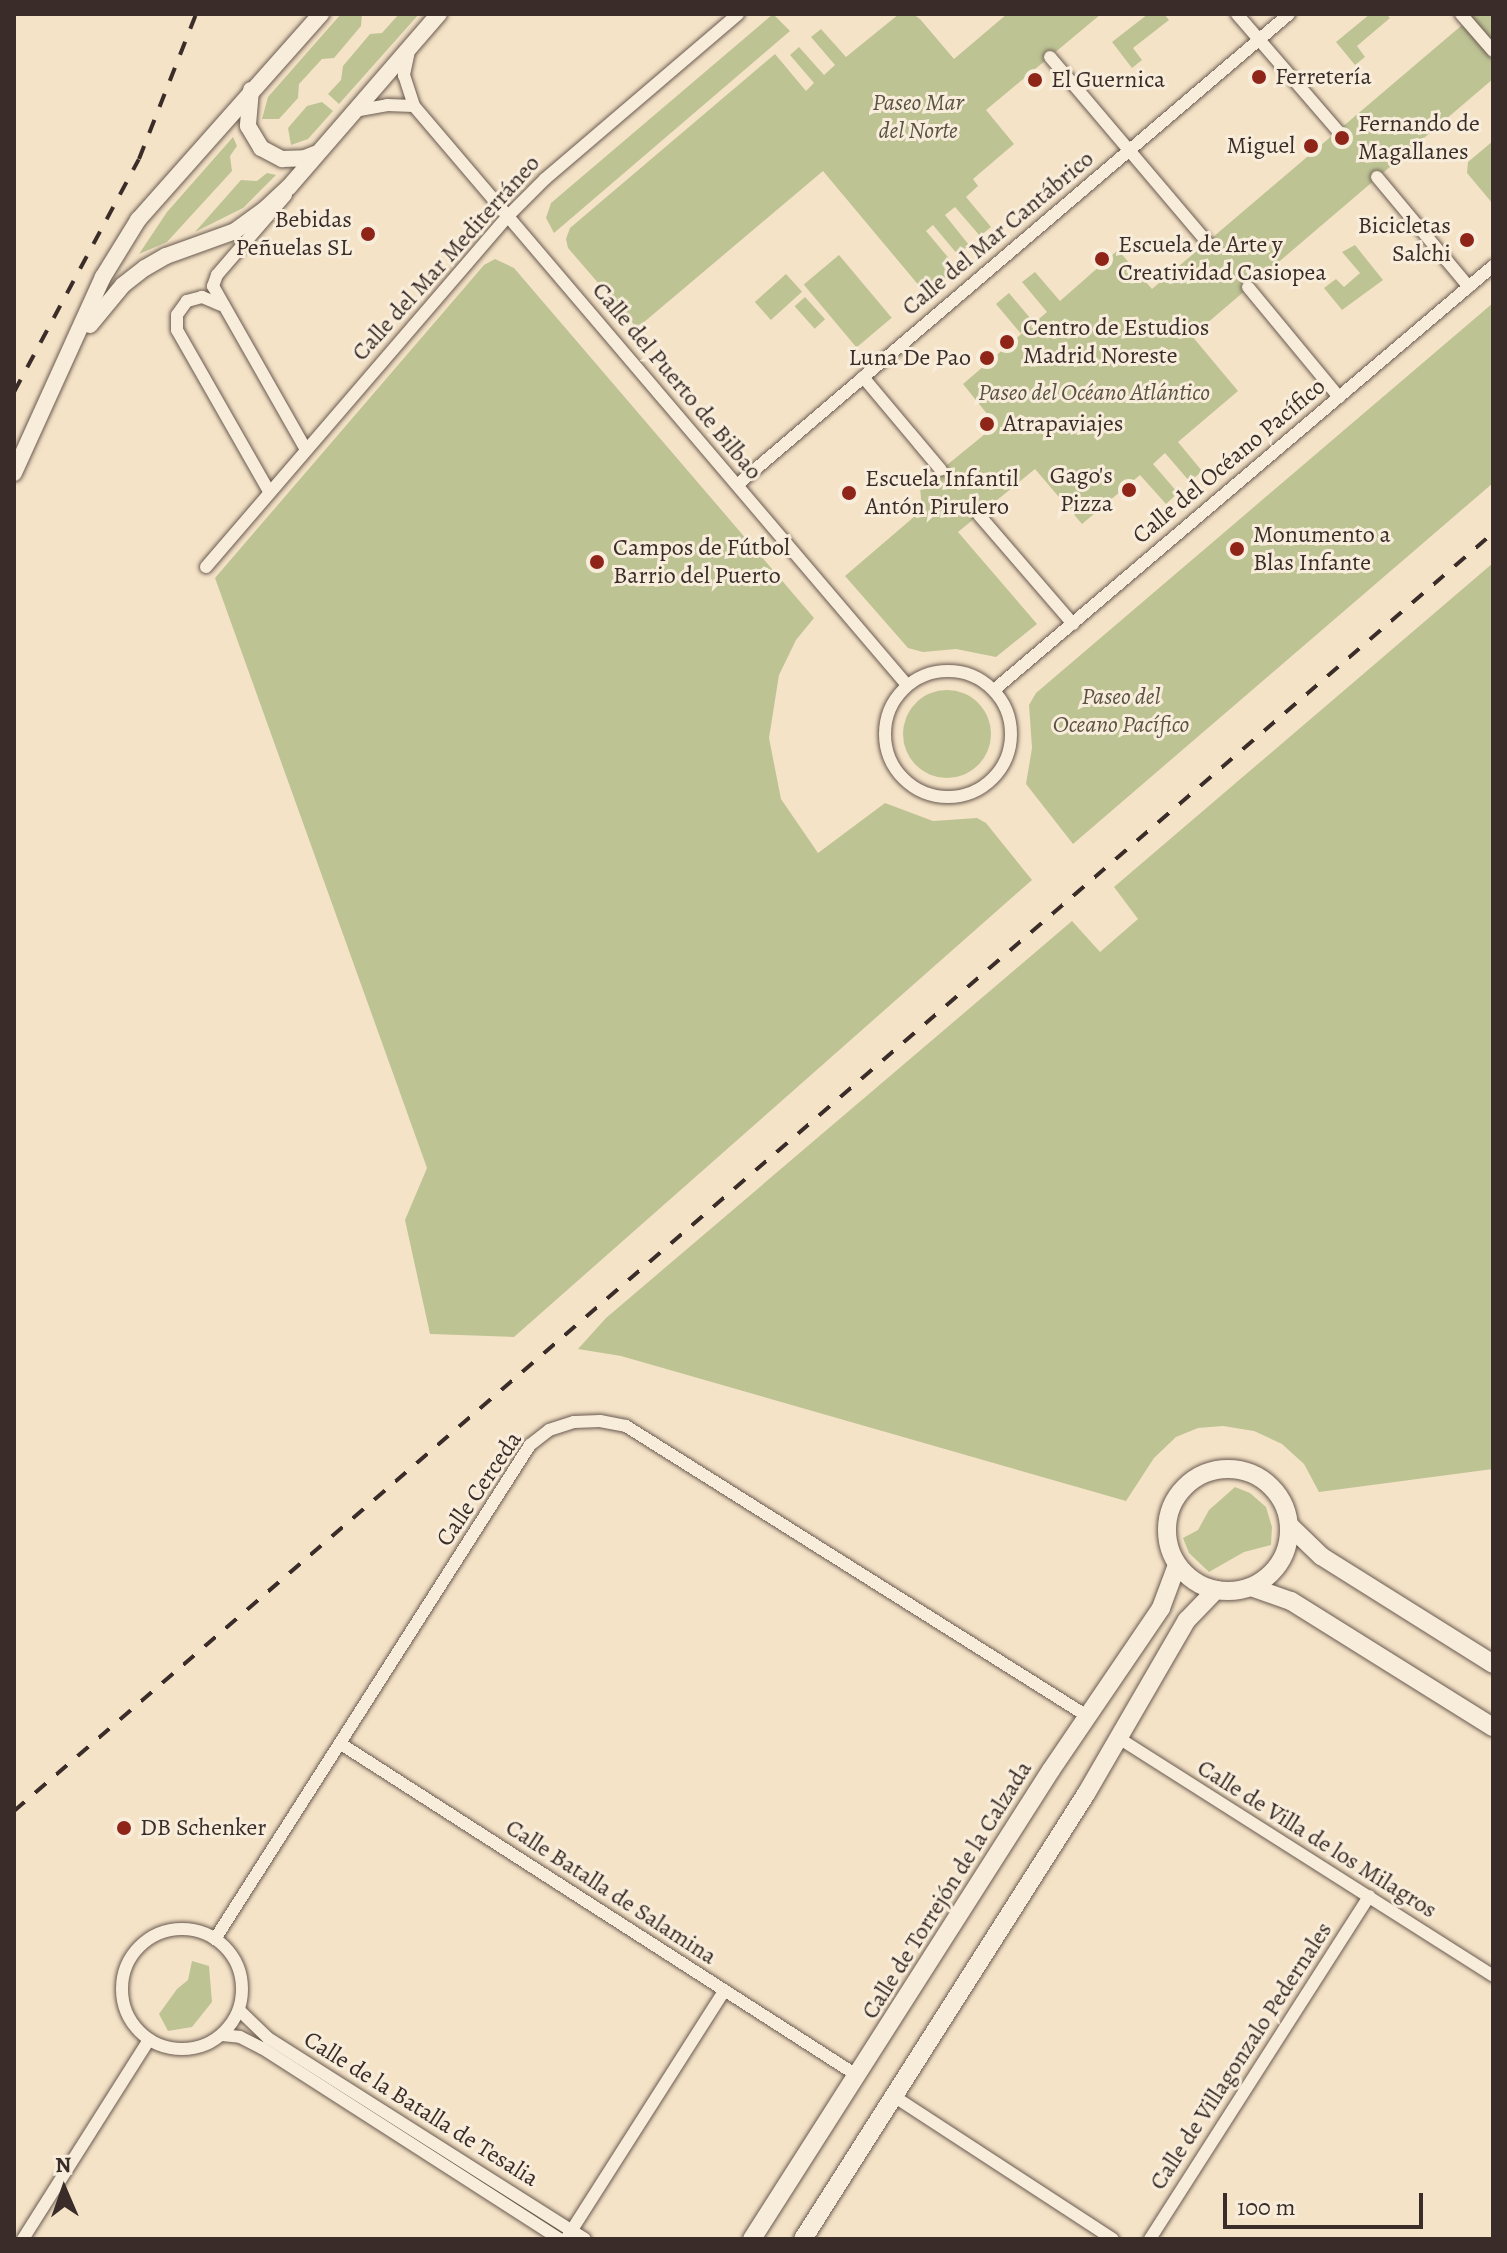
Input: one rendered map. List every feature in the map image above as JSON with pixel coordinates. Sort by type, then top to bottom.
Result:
[{"type":"main road","points":[[1251,1587],[1276,1568],[1284,1555],[1289,1525],[1284,1505],[1273,1488],[1257,1476],[1237,1469],[1217,1469],[1198,1476],[1182,1489],[1171,1506],[1166,1526],[1168,1546],[1177,1565],[1194,1581],[1216,1590],[1251,1587],[1291,1601],[1493,1727]]},
{"type":"main road","points":[[1289,1525],[1321,1556],[1493,1664]]},
{"type":"main road","name":"Calle de Torrejón de la Calzada","points":[[752,2239],[1087,1716],[1161,1608],[1177,1565]]},
{"type":"main road","points":[[803,2239],[1086,1794],[1187,1620],[1216,1590]]},
{"type":"street","points":[[14,473],[73,349],[103,277],[138,220],[321,14]]},
{"type":"street","points":[[73,349],[110,300],[132,277],[166,256],[235,231],[289,187],[439,14]]},
{"type":"street","name":"Calle del Mar Mediterráneo","points":[[206,567],[305,448],[508,216],[545,179],[738,14]]},
{"type":"street","points":[[1237,14],[1338,131]]},
{"type":"street","name":"Calle del Mar Cantábrico","points":[[737,485],[1289,14]]},
{"type":"street","points":[[1461,14],[1493,51]]},
{"type":"street","name":"Calle del Puerto de Bilbao","points":[[409,48],[404,75],[414,106],[907,685]]},
{"type":"street","points":[[1050,57],[1207,242]]},
{"type":"street","points":[[252,89],[246,114],[248,126],[261,148],[282,159],[293,160],[318,153]]},
{"type":"street","points":[[354,111],[387,105],[414,106]]},
{"type":"street","points":[[1377,177],[1469,287]]},
{"type":"street","points":[[289,187],[277,210],[215,277],[213,289],[305,448]]},
{"type":"street","name":"Calle del Océano Pacífico","points":[[994,690],[1493,266]]},
{"type":"street","points":[[1248,287],[1339,397]]},
{"type":"street","points":[[221,305],[202,297],[187,301],[177,315],[177,330],[269,491]]},
{"type":"street","points":[[863,377],[941,470]]},
{"type":"street","points":[[979,515],[1073,624]]},
{"type":"street","points":[[952,670],[975,676],[994,690],[1009,715],[1011,744],[1007,758],[990,781],[978,789],[951,797],[936,796],[910,784],[887,753],[887,716],[907,685],[928,674],[952,670]]},
{"type":"street","name":"Calle Cerceda","points":[[215,1939],[530,1445],[549,1430],[574,1422],[600,1421],[626,1426],[1087,1716]]},
{"type":"street","name":"Calle de Villa de los Milagros","points":[[1117,1737],[1493,1976]]},
{"type":"street","name":"Calle Batalla de Salamina","points":[[341,1744],[858,2076]]},
{"type":"street","name":"Calle de Villagonzalo Pedernales","points":[[1150,2239],[1369,1896]]},
{"type":"street","points":[[178,1929],[191,1929],[215,1939],[230,1952],[239,1970],[243,1990],[239,2010],[222,2035],[199,2047],[186,2050],[149,2040],[131,2023],[122,1999],[123,1974],[134,1951],[154,1936],[178,1929]]},
{"type":"street","points":[[570,2235],[724,1991]]},
{"type":"street","name":"Calle de la Batalla de Tesalia","points":[[239,2010],[268,2038],[570,2235],[585,2239]]},
{"type":"street","name":"Calle de la Batalla de Tesalia","points":[[222,2035],[240,2037],[262,2048],[560,2239]]},
{"type":"street","points":[[27,2238],[149,2040]]},
{"type":"street","points":[[895,2097],[1113,2239]]},
{"type":"green space","points":[[341,14],[362,14],[361,26],[334,58],[322,59],[299,84],[298,98],[279,119],[262,119],[268,97]]},
{"type":"green space","points":[[399,14],[419,14],[339,104],[328,94],[341,80],[343,66],[370,34],[382,33]]},
{"type":"green space","points":[[773,14],[790,31],[554,233],[546,218],[551,203]]},
{"type":"green space","name":"Paseo Mar del Norte","points":[[899,14],[913,14],[920,19],[954,59],[1007,14],[1101,14],[986,110],[1014,144],[973,179],[978,186],[966,197],[991,227],[980,236],[955,207],[945,215],[969,245],[958,255],[933,225],[926,231],[957,268],[926,294],[823,171],[637,328],[568,248],[566,239],[570,228],[775,54],[806,91],[814,83],[790,55],[799,47],[824,75],[835,65],[811,37],[821,29],[846,57]]},
{"type":"green space","points":[[1148,14],[1164,14],[1169,20],[1133,48],[1142,60],[1132,68],[1112,42]]},
{"type":"green space","points":[[1370,14],[1386,14],[1390,18],[1357,46],[1365,57],[1355,65],[1336,42]]},
{"type":"green space","name":"Paseo del Océano Atlántico","points":[[1475,14],[1493,14],[1493,79],[1192,336],[1238,391],[1178,442],[1202,471],[1190,482],[1165,453],[1153,464],[1178,493],[1166,504],[1140,475],[1082,524],[1035,469],[958,532],[1037,624],[996,657],[956,649],[923,652],[908,648],[845,576],[922,510],[920,487],[996,425],[963,384],[1047,312],[1022,282],[1035,272],[1060,301],[1118,250],[1152,289]]},
{"type":"green space","points":[[322,102],[333,111],[308,139],[291,145],[288,128],[307,106]]},
{"type":"green space","points":[[233,137],[237,146],[230,156],[232,171],[167,242],[139,254],[167,212]]},
{"type":"green space","points":[[1493,141],[1493,204],[1467,173],[1468,162]]},
{"type":"green space","points":[[267,173],[276,175],[243,208],[195,232],[241,180],[257,181]]},
{"type":"green space","points":[[1355,245],[1383,280],[1342,310],[1324,288],[1336,279],[1344,287],[1360,273],[1342,252]]},
{"type":"green space","points":[[839,255],[892,318],[856,347],[804,285]]},
{"type":"green space","points":[[495,259],[514,268],[814,618],[796,640],[779,675],[769,738],[781,799],[818,853],[885,803],[933,821],[977,818],[986,823],[1032,880],[514,1337],[430,1334],[405,1220],[427,1168],[215,578],[484,265]]},
{"type":"green space","points":[[786,274],[802,292],[771,320],[755,302]]},
{"type":"green space","points":[[1009,293],[1033,322],[1020,333],[996,304]]},
{"type":"green space","points":[[805,297],[825,319],[815,329],[795,306]]},
{"type":"green space","name":"Paseo del Oceano Pacífico","points":[[1493,303],[1493,483],[1073,844],[1026,784],[1032,748],[1029,705],[1036,693]]},
{"type":"green space","points":[[1493,563],[1493,1469],[1319,1492],[1304,1464],[1282,1444],[1254,1431],[1223,1426],[1198,1428],[1176,1437],[1154,1458],[1126,1501],[621,1356],[578,1349],[606,1318],[1072,921],[1100,952],[1138,919],[1114,887]]},
{"type":"green space","points":[[947,690],[964,693],[978,703],[988,717],[991,734],[988,751],[978,765],[964,775],[947,778],[930,775],[916,765],[906,751],[903,734],[906,717],[916,703],[930,693]]},
{"type":"green space","points":[[1235,1487],[1250,1493],[1266,1507],[1272,1527],[1271,1545],[1244,1552],[1209,1572],[1189,1553],[1183,1538],[1198,1530],[1209,1510]]},
{"type":"green space","points":[[192,1961],[209,1966],[212,2002],[192,2027],[168,2031],[159,2014],[177,1989],[188,1980]]},
{"type":"railway","points":[[14,392],[139,159],[196,14]]},
{"type":"railway","points":[[14,1811],[1493,533]]},
{"type":"place","name":"Ferretería","points":[[1259,77]]},
{"type":"place","name":"El Guernica","points":[[1035,80]]},
{"type":"place","name":"Fernando de Magallanes","points":[[1342,138]]},
{"type":"place","name":"Miguel","points":[[1311,146]]},
{"type":"place","name":"Bebidas Peñuelas SL","points":[[368,234]]},
{"type":"place","name":"Bicicletas Salchi","points":[[1467,240]]},
{"type":"place","name":"Escuela de Arte y Creatividad Casiopea","points":[[1102,259]]},
{"type":"place","name":"Centro de Estudios Madrid Noreste","points":[[1007,342]]},
{"type":"place","name":"Luna De Pao","points":[[987,358]]},
{"type":"place","name":"Atrapaviajes","points":[[987,424]]},
{"type":"place","name":"Gago's Pizza","points":[[1129,490]]},
{"type":"place","name":"Escuela Infantil Antón Pirulero","points":[[849,493]]},
{"type":"place","name":"Monumento a Blas Infante","points":[[1237,549]]},
{"type":"place","name":"Campos de Fútbol Barrio del Puerto","points":[[597,562]]},
{"type":"place","name":"DB Schenker","points":[[124,1828]]}]
